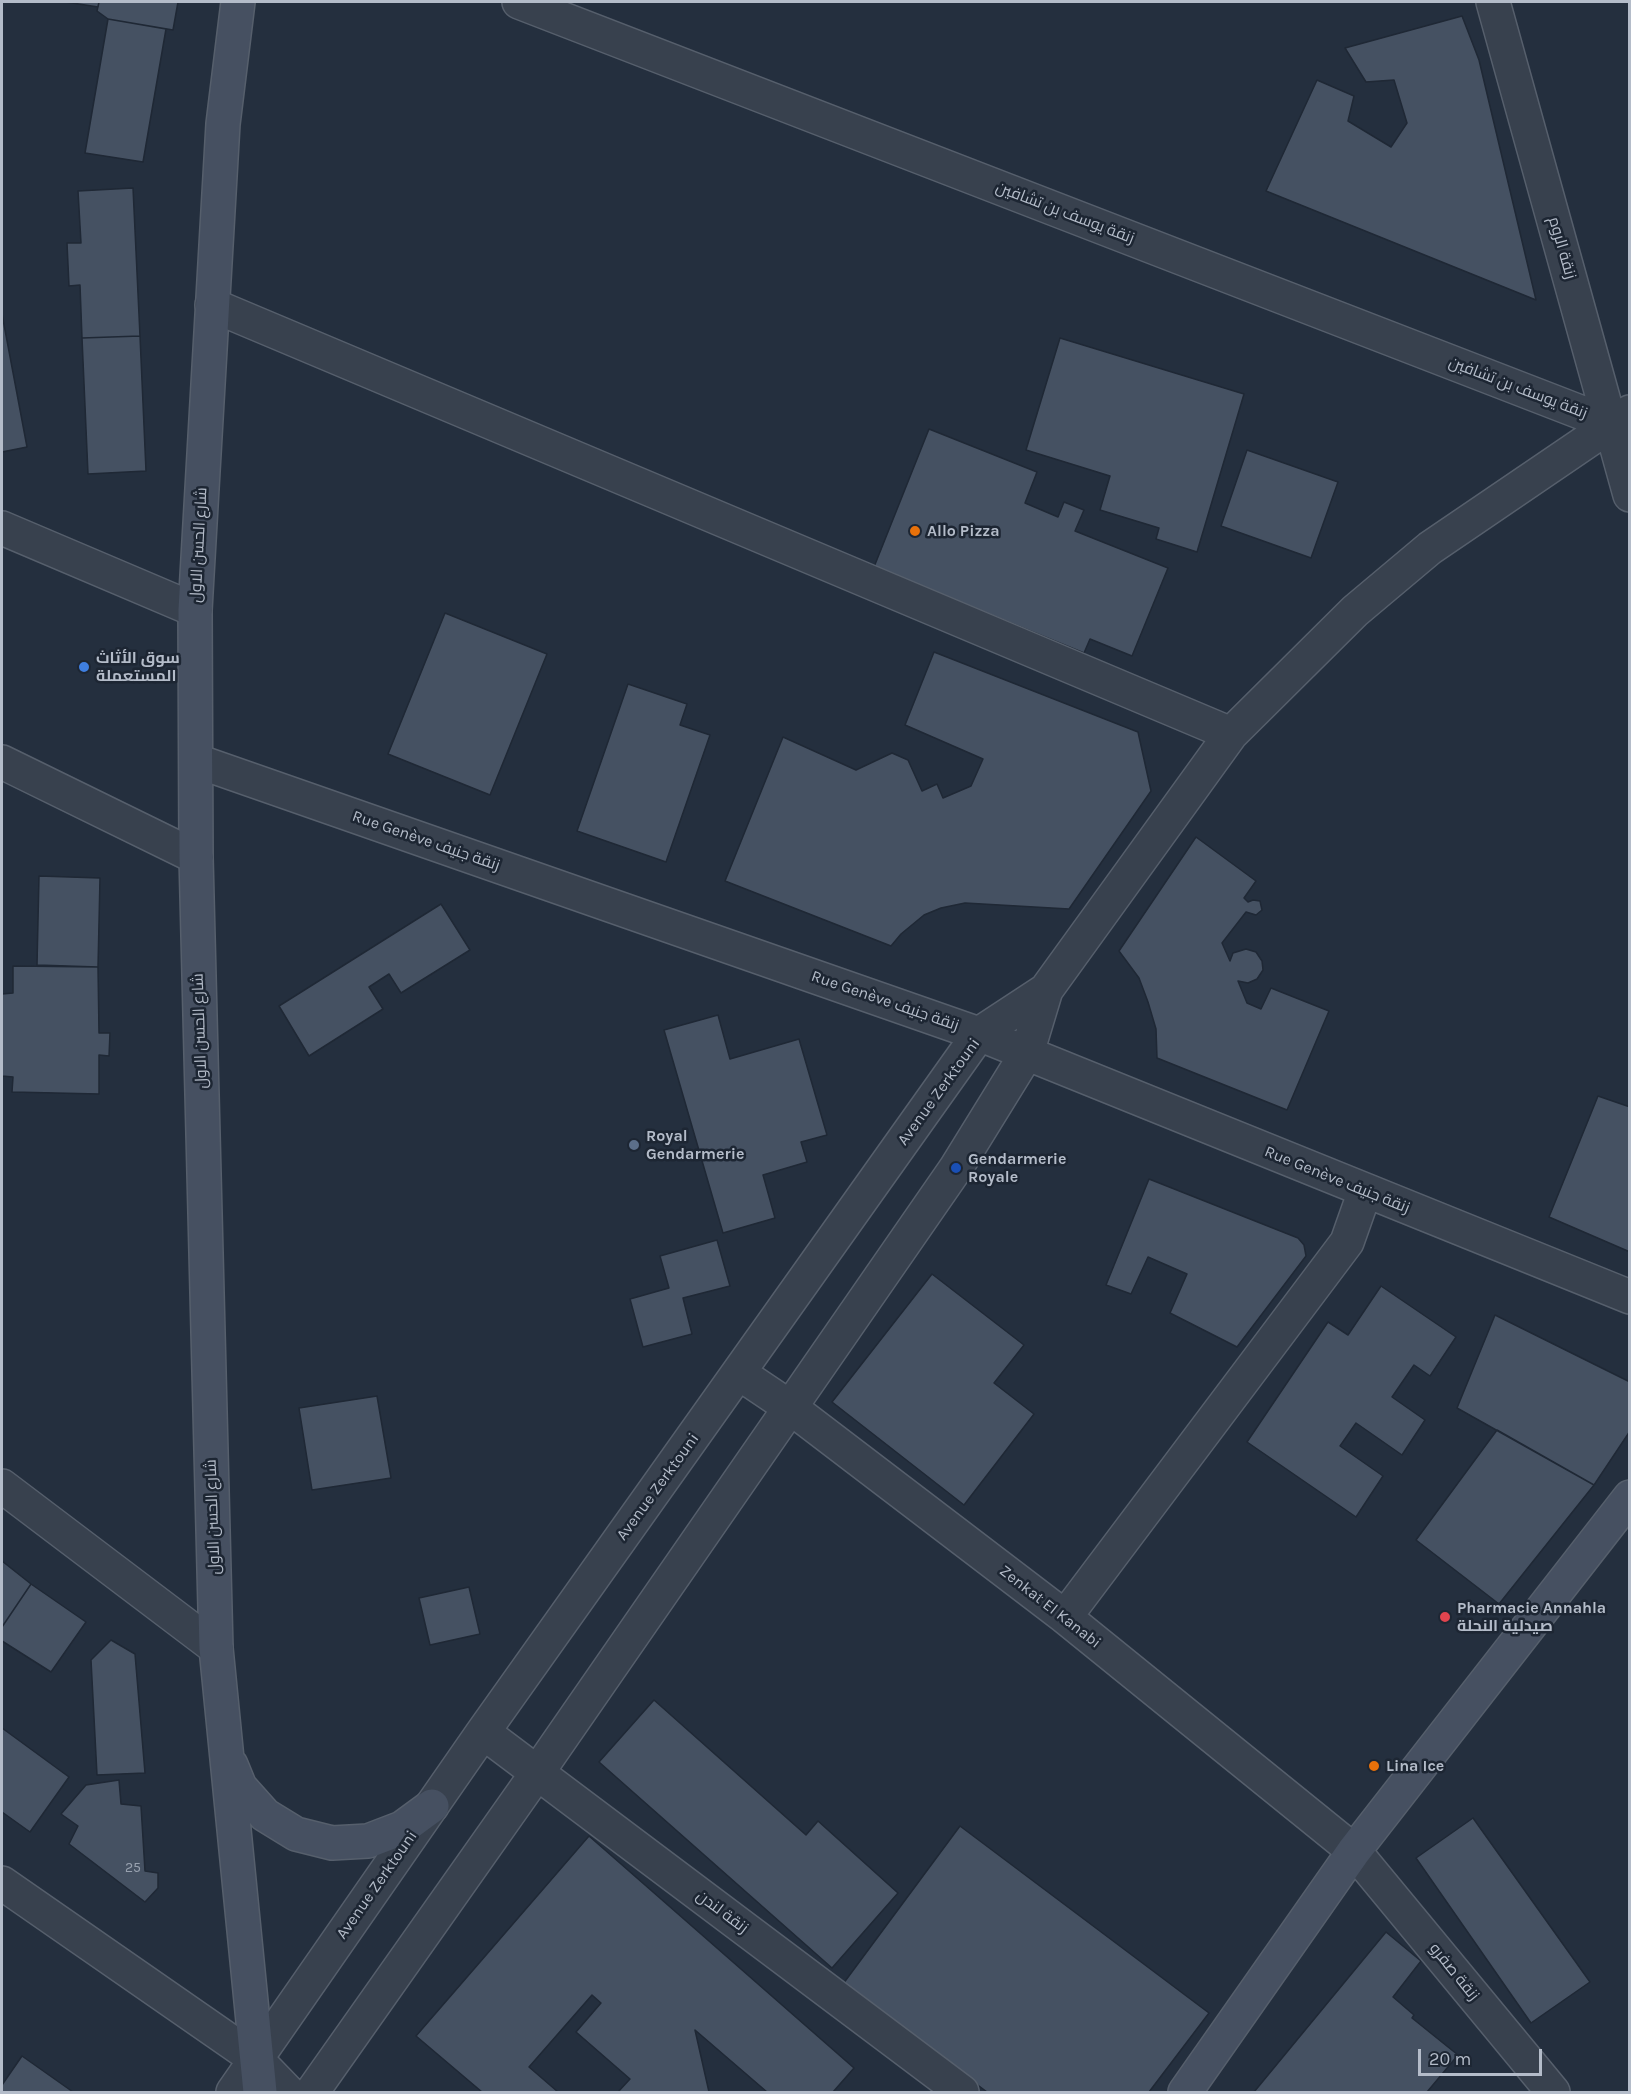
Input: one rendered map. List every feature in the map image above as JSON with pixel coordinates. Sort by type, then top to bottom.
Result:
[{"type":"street","name":"شارع الحسن الاول","points":[[238,2],[223,124],[195,610],[197,761],[195,858],[216,1648],[260,2092]]},
{"type":"street","name":"زنقة يوسف بن تشافين","points":[[519,2],[1620,418]]},
{"type":"street","name":"زنقة الروم","points":[[1493,2],[1620,418],[1629,495]]},
{"type":"street","points":[[212,305],[1231,734]]},
{"type":"street","points":[[312,2092],[537,1773],[956,1168],[1027,1053],[1046,990],[1231,734],[1355,611],[1430,548],[1620,418]]},
{"type":"street","points":[[2,528],[195,610]]},
{"type":"street","name":"Rue Genève زنقة جنيف","points":[[197,761],[980,1034],[1629,1297]]},
{"type":"street","points":[[2,762],[195,858]]},
{"type":"street","name":"Avenue Zerktouni","points":[[233,2092],[483,1732],[980,1034],[1046,990]]},
{"type":"street","points":[[1065,1617],[1347,1242],[1365,1191]]},
{"type":"street","name":"Zenkat El Kanabi","points":[[740,1372],[791,1408],[1065,1617],[1354,1851]]},
{"type":"street","points":[[2,1486],[216,1648]]},
{"type":"street","points":[[1185,2092],[1354,1851],[1629,1497]]},
{"type":"street","name":"زنقة لندن","points":[[483,1732],[962,2092]]},
{"type":"street","points":[[226,1753],[240,1787],[265,1815],[296,1834],[332,1843],[368,1841],[402,1828],[432,1806]]},
{"type":"street","name":"زنقة صفرو","points":[[1354,1851],[1553,2092]]},
{"type":"street","points":[[2,1883],[257,2060],[288,2092]]},
{"type":"building","points":[[66,2],[99,2],[98,7]]},
{"type":"building","points":[[99,2],[178,2],[173,30],[108,19],[97,11]]},
{"type":"building","points":[[1462,16],[1479,60],[1536,300],[1266,191],[1317,80],[1354,96],[1348,121],[1391,147],[1407,123],[1394,80],[1366,82],[1345,48]]},
{"type":"building","points":[[108,19],[166,29],[143,162],[85,153]]},
{"type":"building","points":[[133,188],[140,336],[82,338],[80,285],[69,286],[67,243],[81,243],[78,191]]},
{"type":"building","points":[[2,314],[27,447],[2,452]]},
{"type":"building","points":[[140,336],[146,471],[88,474],[82,338]]},
{"type":"building","points":[[1060,338],[1244,394],[1197,552],[1156,539],[1159,528],[1100,510],[1110,476],[1026,450]]},
{"type":"building","points":[[929,429],[1037,472],[1025,503],[1058,517],[1064,502],[1084,510],[1075,531],[1168,568],[1132,656],[1090,639],[1084,653],[874,567]]},
{"type":"building","points":[[1247,450],[1338,482],[1311,558],[1221,526]]},
{"type":"building","points":[[445,613],[547,654],[490,795],[388,754]]},
{"type":"building","points":[[934,652],[1138,732],[1151,791],[1069,909],[965,903],[941,908],[924,915],[901,934],[891,946],[725,881],[783,737],[856,770],[892,753],[908,760],[922,791],[937,784],[943,798],[971,786],[983,759],[905,725]]},
{"type":"building","points":[[628,684],[687,704],[680,725],[710,735],[666,862],[577,831]]},
{"type":"building","points":[[1196,837],[1256,881],[1244,898],[1248,902],[1260,901],[1262,910],[1256,915],[1246,912],[1222,943],[1230,961],[1233,953],[1246,949],[1256,952],[1262,961],[1263,970],[1257,979],[1248,983],[1238,981],[1247,1003],[1261,1009],[1271,988],[1329,1011],[1287,1110],[1157,1058],[1156,1029],[1148,1002],[1139,978],[1119,951]]},
{"type":"building","points":[[39,876],[100,878],[98,967],[37,965]]},
{"type":"building","points":[[441,904],[470,950],[401,993],[389,974],[369,987],[383,1009],[309,1056],[279,1006]]},
{"type":"building","points":[[13,966],[98,967],[99,1033],[110,1033],[109,1056],[99,1055],[99,1094],[12,1092],[13,1077],[2,1076],[2,994],[13,993]]},
{"type":"building","points":[[718,1015],[730,1059],[799,1039],[827,1135],[801,1142],[807,1162],[763,1175],[775,1218],[723,1233],[664,1030]]},
{"type":"building","points":[[1598,1096],[1630,1107],[1630,1252],[1549,1217]]},
{"type":"building","points":[[1149,1179],[1298,1238],[1304,1245],[1306,1256],[1237,1347],[1170,1313],[1187,1274],[1148,1257],[1131,1294],[1106,1285]]},
{"type":"building","points":[[717,1240],[730,1286],[683,1298],[692,1334],[643,1347],[630,1299],[669,1288],[660,1256]]},
{"type":"building","points":[[932,1274],[1024,1345],[994,1383],[1034,1414],[964,1505],[832,1402]]},
{"type":"building","points":[[1381,1286],[1456,1337],[1430,1376],[1414,1365],[1392,1397],[1425,1420],[1402,1455],[1356,1423],[1340,1446],[1383,1476],[1356,1517],[1247,1442],[1328,1322],[1348,1335]]},
{"type":"building","points":[[1495,1315],[1630,1382],[1630,1431],[1594,1485],[1457,1408]]},
{"type":"building","points":[[377,1396],[391,1478],[312,1490],[299,1408]]},
{"type":"building","points":[[1497,1430],[1594,1485],[1499,1604],[1416,1540]]},
{"type":"building","points":[[2,1561],[31,1584],[2,1627]]},
{"type":"building","points":[[31,1584],[86,1622],[51,1672],[2,1641],[2,1627]]},
{"type":"building","points":[[469,1587],[480,1634],[430,1645],[419,1598]]},
{"type":"building","points":[[111,1640],[135,1654],[145,1773],[97,1775],[91,1660]]},
{"type":"building","points":[[654,1700],[806,1835],[818,1821],[898,1893],[832,1968],[599,1762]]},
{"type":"building","points":[[2,1728],[69,1777],[30,1832],[2,1812]]},
{"type":"building","points":[[119,1780],[121,1804],[141,1806],[145,1871],[158,1873],[158,1888],[145,1902],[69,1844],[78,1826],[61,1814],[86,1785]]},
{"type":"building","points":[[1473,1818],[1590,1982],[1531,2023],[1416,1858]]},
{"type":"building","points":[[960,1826],[1209,2013],[1149,2092],[987,2092],[843,1984]]},
{"type":"building","points":[[589,1836],[854,2068],[833,2092],[767,2092],[695,2030],[709,2092],[618,2092],[630,2079],[576,2032],[601,2003],[592,1995],[529,2067],[558,2092],[482,2092],[416,2036]]},
{"type":"building","points":[[1386,1932],[1421,1961],[1393,1997],[1414,2015],[1412,2018],[1458,2055],[1427,2092],[1254,2092]]},
{"type":"building","points":[[22,2056],[73,2092],[2,2092],[2,2085]]},
{"type":"place","name":"Allo Pizza","points":[[915,531]]},
{"type":"place","name":"سوق الأثاث المستعملة","points":[[84,667]]},
{"type":"place","name":"Royal Gendarmerie","points":[[634,1145]]},
{"type":"place","name":"Gendarmerie Royale","points":[[956,1168]]},
{"type":"place","name":"Pharmacie Annahla صيدلية النحلة","points":[[1445,1617]]},
{"type":"place","name":"Lina Ice","points":[[1374,1766]]}]
